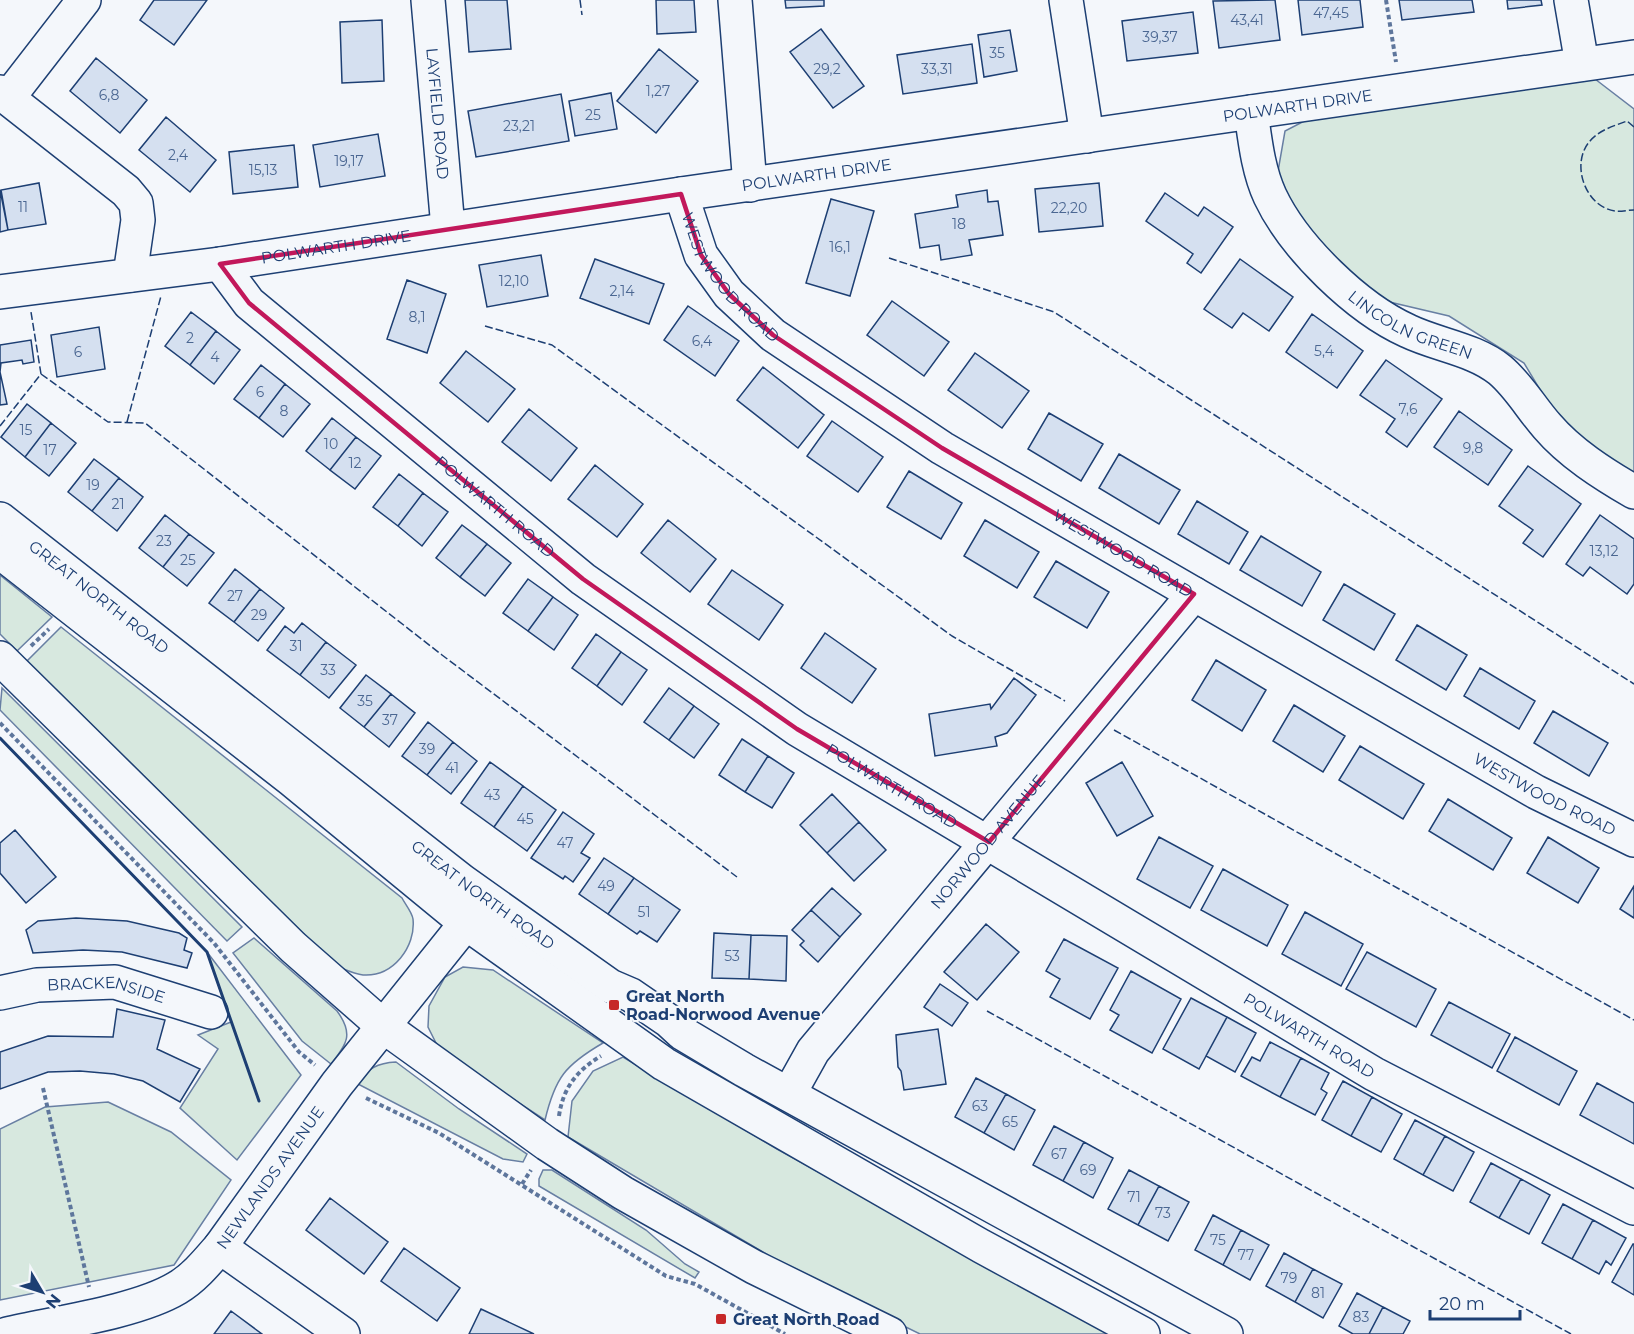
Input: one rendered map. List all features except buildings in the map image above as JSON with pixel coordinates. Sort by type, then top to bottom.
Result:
[{"type":"street","points":[[84,0],[4,95],[126,191],[136,203],[138,220],[130,275]]},
{"type":"street","name":"LAYFIELD ROAD","points":[[428,0],[448,228]]},
{"type":"street","points":[[735,0],[750,185]]},
{"type":"street","points":[[1066,0],[1087,136]]},
{"type":"street","points":[[1571,0],[1582,64]]},
{"type":"street","name":"POLWARTH DRIVE","points":[[0,292],[220,264],[448,228],[1582,64],[1628,65]]},
{"type":"street","name":"LINCOLN GREEN","points":[[1251,112],[1258,162],[1270,196],[1290,227],[1340,285],[1382,318],[1409,332],[1475,356],[1499,369],[1520,390],[1547,427],[1569,448],[1611,479],[1634,492]]},
{"type":"street","name":"WESTWOOD ROAD","points":[[681,194],[701,255],[729,294],[773,335],[942,448],[1536,792],[1634,840]]},
{"type":"street","name":"POLWARTH ROAD","points":[[220,264],[249,303],[583,579],[797,729],[1374,1074],[1634,1208]]},
{"type":"street","name":"GREAT NORTH ROAD","points":[[0,519],[462,881],[610,986],[631,995],[669,1020],[682,1033],[789,1094],[1226,1334]]},
{"type":"street","name":"GREAT NORTH ROAD","points":[[0,552],[292,780],[466,923],[664,1064],[981,1246],[1143,1334]]},
{"type":"street","name":"NORWOOD AVENUE","points":[[789,1094],[813,1051],[1194,594]]},
{"type":"street","points":[[5,662],[293,947],[383,1026],[547,1144],[623,1193],[754,1267],[890,1334]]},
{"type":"street","name":"NEWLANDS AVENUE","points":[[8,1334],[97,1324],[177,1288],[201,1270],[337,1084],[466,923]]},
{"type":"street","name":"BRACKENSIDE","points":[[0,993],[37,985],[115,982],[211,1012]]},
{"type":"street","points":[[220,1247],[343,1334]]},
{"type":"path","points":[[1386,0],[1400,90]]},
{"type":"path","points":[[5,662],[71,608]]},
{"type":"path","points":[[522,1184],[558,1126],[561,1097],[582,1067],[606,1053],[620,1033]]},
{"type":"path","points":[[43,1088],[97,1324]]},
{"type":"highlighted area","points":[[681,194],[701,255],[729,294],[773,335],[942,448],[1194,594],[989,842],[797,729],[583,579],[249,303],[220,264]]},
{"type":"shaded area","points":[[1595,79],[1634,109],[1634,476],[1603,462],[1554,413],[1524,363],[1449,316],[1381,300],[1312,236],[1277,177],[1285,131],[1312,117]]},
{"type":"shaded area","points":[[0,575],[52,617],[17,651],[0,634]]},
{"type":"shaded area","points":[[61,627],[402,898],[412,916],[413,930],[406,950],[393,966],[374,974],[363,975],[336,966],[27,661]]},
{"type":"shaded area","points":[[2,688],[242,927],[227,941],[0,710]]},
{"type":"shaded area","points":[[254,938],[337,1011],[342,1019],[347,1033],[346,1039],[341,1051],[331,1064],[302,1041],[233,953]]},
{"type":"shaded area","points":[[207,952],[301,1075],[237,1160],[180,1108],[218,1049],[198,1035],[231,1022]]},
{"type":"shaded area","points":[[463,967],[493,970],[603,1043],[579,1058],[564,1074],[553,1093],[545,1120],[440,1051],[428,1027],[429,1006],[445,977]]},
{"type":"shaded area","points":[[623,1057],[777,1149],[1112,1334],[920,1334],[814,1282],[568,1137],[572,1101],[593,1071]]},
{"type":"shaded area","points":[[396,1062],[459,1109],[527,1154],[523,1162],[503,1159],[356,1083],[374,1067]]},
{"type":"shaded area","points":[[108,1102],[171,1132],[231,1180],[174,1265],[0,1300],[0,1129],[45,1107]]},
{"type":"shaded area","points":[[543,1170],[552,1170],[646,1230],[685,1264],[699,1272],[695,1278],[539,1186]]},
{"type":"fence","points":[[580,0],[582,15]]},
{"type":"fence","points":[[1634,127],[1627,121],[1598,134],[1584,150],[1581,161],[1584,183],[1596,201],[1604,208],[1615,211],[1634,210]]},
{"type":"fence","points":[[889,258],[1054,312],[1634,684]]},
{"type":"fence","points":[[127,422],[161,296]]},
{"type":"fence","points":[[0,426],[41,374],[31,312]]},
{"type":"fence","points":[[485,326],[552,345],[952,636],[1065,701]]},
{"type":"fence","points":[[41,374],[108,422],[145,423],[442,655],[737,877]]},
{"type":"fence","points":[[1114,730],[1634,1020]]},
{"type":"fence","points":[[987,1011],[1571,1334]]},
{"type":"wall","points":[[0,738],[207,952],[259,1101]]},
{"type":"place","name":"Great North Road-Norwood Avenue","points":[[614,1005]]},
{"type":"place","name":"Great North Road","points":[[721,1319]]}]
